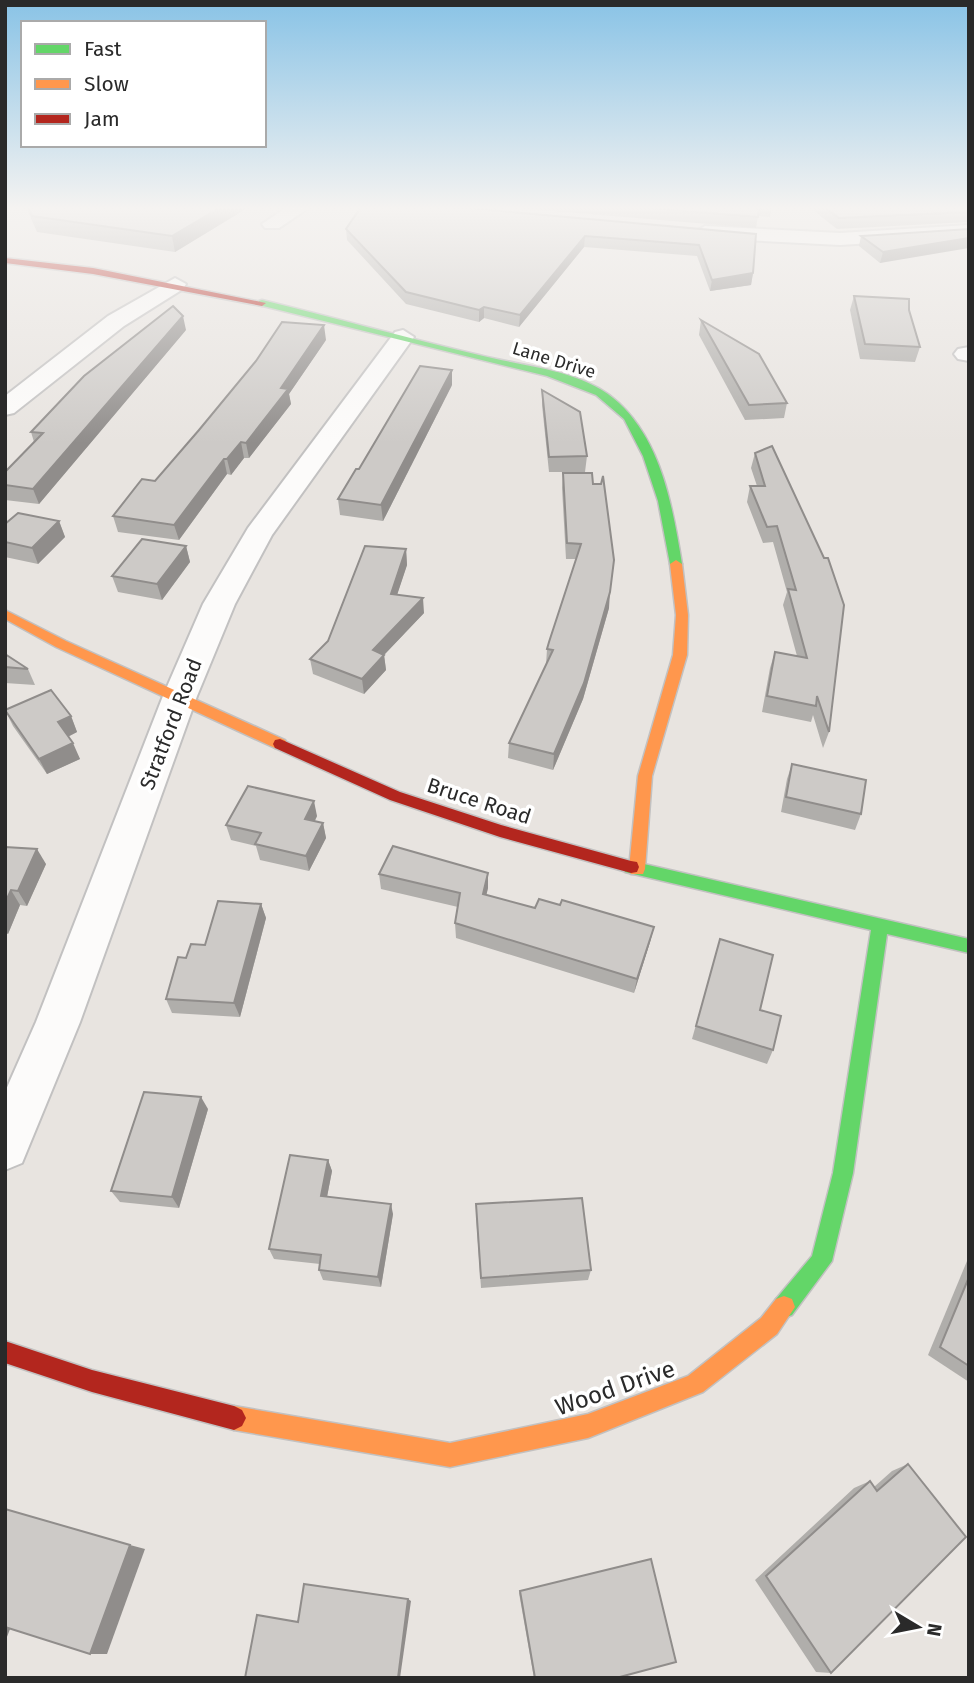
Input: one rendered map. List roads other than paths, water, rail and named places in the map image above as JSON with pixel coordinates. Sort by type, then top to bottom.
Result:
[{"type":"street","points":[[5,408],[107,327],[173,286]]},
{"type":"street","name":"Lane Drive","points":[[182,286],[403,337],[588,388],[614,403],[635,427],[659,483],[678,576],[682,639],[673,692],[648,765],[637,869]]},
{"type":"street","name":"Stratford Road","points":[[5,1147],[58,1021],[180,696],[219,604],[258,534],[403,337]]},
{"type":"street","name":"Bruce Road","points":[[5,614],[61,644],[395,796],[500,831],[637,869],[969,946]]},
{"type":"street","name":"Wood Drive","points":[[5,1352],[92,1381],[247,1421],[450,1455],[588,1426],[695,1384],[769,1326],[821,1261],[843,1173],[880,926]]}]
